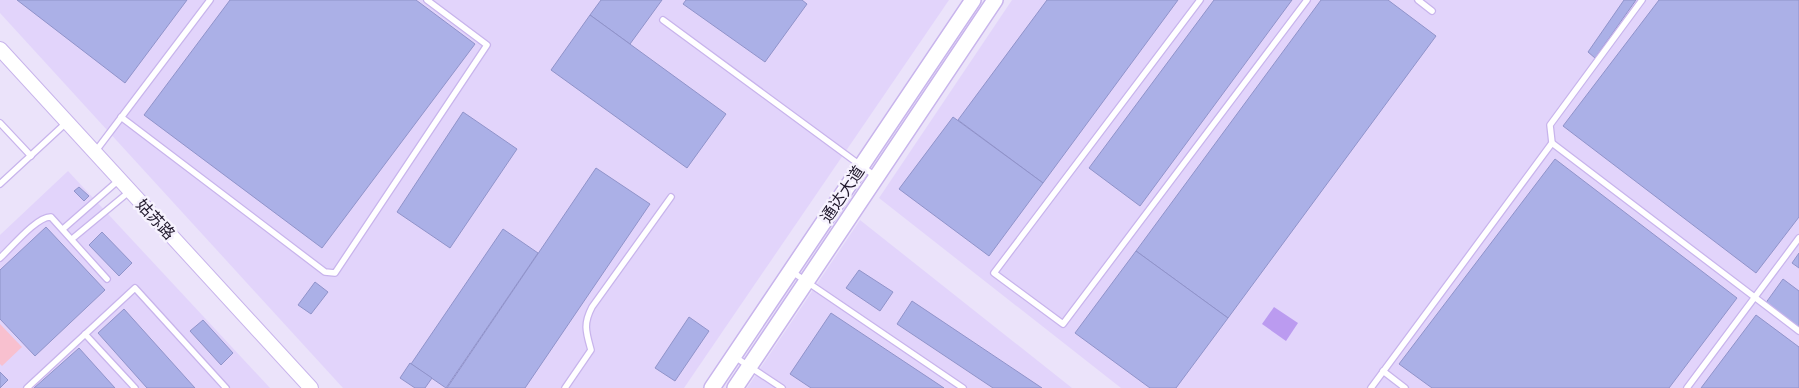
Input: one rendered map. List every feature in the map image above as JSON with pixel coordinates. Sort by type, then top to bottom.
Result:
[{"type":"main road","name":"通达大道","points":[[712,388],[973,0]]},
{"type":"main road","name":"通达大道","points":[[735,388],[995,0]]},
{"type":"street","name":"姑苏路","points":[[0,49],[311,388]]},
{"type":"lane","points":[[95,152],[210,0]]},
{"type":"lane","points":[[122,117],[325,272],[335,273],[486,44],[427,0]]},
{"type":"lane","points":[[1200,0],[994,273],[1062,324],[1307,0]]},
{"type":"lane","points":[[1418,0],[1432,11]]},
{"type":"lane","points":[[1371,388],[1552,143],[1550,125],[1642,0]]},
{"type":"lane","points":[[664,20],[876,178]]},
{"type":"lane","points":[[0,184],[67,122]]},
{"type":"lane","points":[[0,123],[30,156]]},
{"type":"lane","points":[[1552,143],[1799,331]]},
{"type":"lane","points":[[63,229],[120,179]]},
{"type":"lane","points":[[72,239],[130,191]]},
{"type":"lane","points":[[565,388],[592,350],[587,336],[586,322],[592,307],[671,197]]},
{"type":"lane","points":[[0,258],[42,219],[51,217],[107,279]]},
{"type":"lane","points":[[1687,388],[1799,238]]},
{"type":"lane","points":[[791,271],[963,388]]},
{"type":"lane","points":[[26,388],[135,288],[226,388]]},
{"type":"lane","points":[[85,334],[135,388]]},
{"type":"lane","points":[[734,356],[782,388]]},
{"type":"lane","points":[[1383,371],[1405,388]]},
{"type":"shaded area","points":[[0,0],[949,0],[684,388],[343,388],[0,13]]},
{"type":"shaded area","points":[[1012,0],[1799,0],[1799,388],[1121,388],[879,198]]},
{"type":"shaded area","points":[[68,171],[270,388],[0,388],[0,235]]},
{"type":"shaded area","points":[[860,220],[1072,388],[747,388]]},
{"type":"shaded area","points":[[1274,307],[1298,323],[1286,341],[1262,324]]},
{"type":"shaded area","points":[[0,324],[22,347],[2,366],[0,364]]},
{"type":"building","points":[[17,0],[187,0],[125,83]]},
{"type":"building","points":[[230,0],[416,0],[475,44],[322,248],[144,115]]},
{"type":"building","points":[[601,0],[662,0],[630,44],[590,15]]},
{"type":"building","points":[[686,0],[802,0],[807,4],[765,62],[683,4]]},
{"type":"building","points":[[1047,0],[1178,0],[1043,183],[958,120]]},
{"type":"building","points":[[1214,0],[1292,0],[1140,206],[1089,168]]},
{"type":"building","points":[[1321,0],[1388,0],[1436,36],[1228,318],[1136,251]]},
{"type":"building","points":[[1624,0],[1636,0],[1595,58],[1588,52]]},
{"type":"building","points":[[1659,0],[1799,0],[1799,217],[1756,273],[1563,126]]},
{"type":"building","points":[[590,15],[726,114],[687,168],[551,70]]},
{"type":"building","points":[[463,112],[517,149],[450,248],[397,212]]},
{"type":"building","points":[[953,117],[1043,183],[989,256],[899,189]]},
{"type":"building","points":[[1555,159],[1737,298],[1669,388],[1432,388],[1399,364]]},
{"type":"building","points":[[596,168],[650,204],[525,388],[447,388]]},
{"type":"building","points":[[79,187],[89,196],[84,201],[74,191]]},
{"type":"building","points":[[46,227],[105,290],[35,356],[0,319],[0,270]]},
{"type":"building","points":[[503,229],[538,253],[446,388],[411,364]]},
{"type":"building","points":[[102,232],[132,263],[119,276],[89,245]]},
{"type":"building","points":[[1136,251],[1228,318],[1176,388],[1150,388],[1075,333]]},
{"type":"building","points":[[1799,253],[1799,268],[1792,263]]},
{"type":"building","points":[[859,270],[893,292],[880,311],[846,288]]},
{"type":"building","points":[[1783,279],[1799,291],[1799,329],[1765,304]]},
{"type":"building","points":[[315,282],[328,292],[311,314],[298,305]]},
{"type":"building","points":[[912,301],[1042,388],[993,388],[897,324]]},
{"type":"building","points":[[124,309],[195,388],[147,388],[98,333]]},
{"type":"building","points":[[831,313],[944,388],[811,388],[790,374]]},
{"type":"building","points":[[1756,315],[1799,347],[1799,388],[1701,388]]},
{"type":"building","points":[[689,317],[709,331],[675,381],[655,368]]},
{"type":"building","points":[[203,320],[233,353],[221,365],[190,331]]},
{"type":"building","points":[[79,348],[115,388],[34,388]]},
{"type":"building","points":[[410,363],[432,378],[425,388],[415,388],[400,378]]},
{"type":"building","points":[[0,372],[8,380],[0,388]]}]
